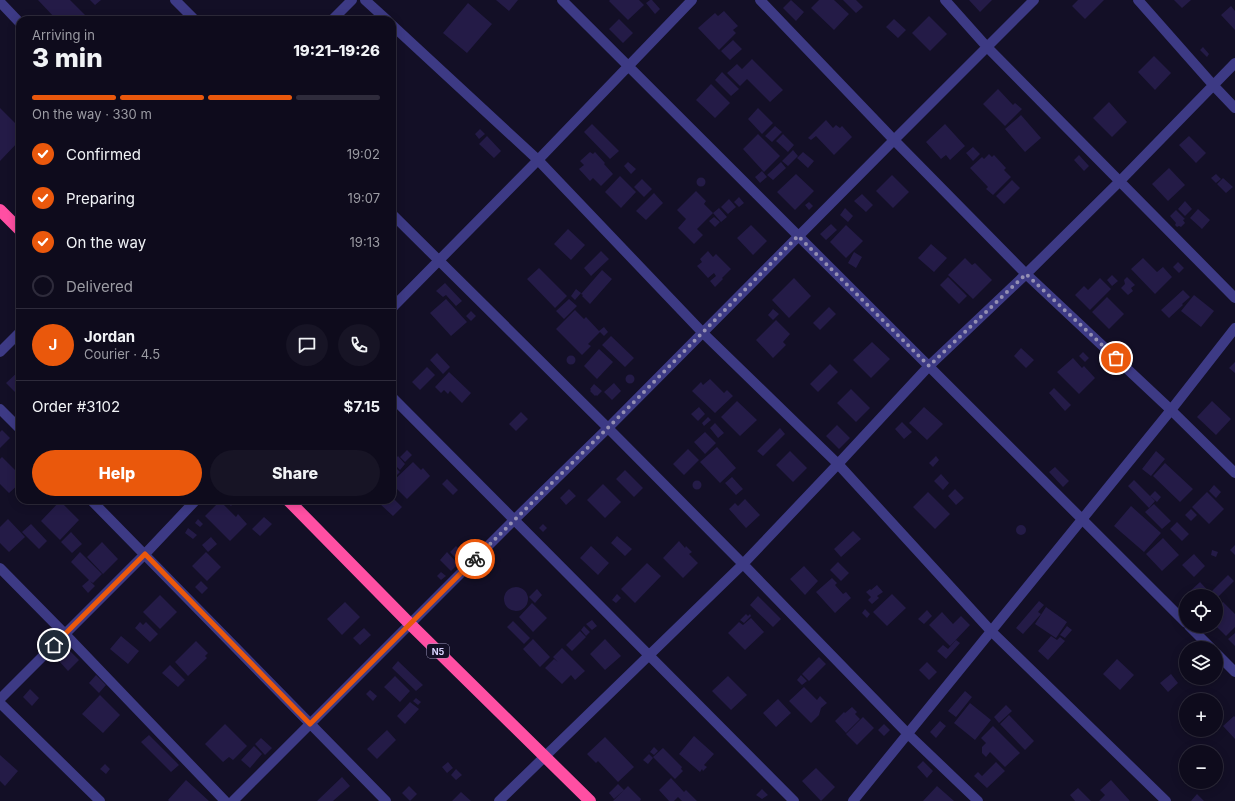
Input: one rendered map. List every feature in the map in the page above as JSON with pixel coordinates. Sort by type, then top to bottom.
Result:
[{"type":"highway","points":[[0,210],[16,226]]},
{"type":"highway","name":"N5","points":[[292,504],[410,624],[545,755],[590,801]]},
{"type":"street","points":[[175,0],[191,16]]},
{"type":"street","points":[[336,16],[352,0]]},
{"type":"street","points":[[365,0],[383,16]]},
{"type":"street","points":[[562,0],[1179,616]]},
{"type":"street","points":[[396,304],[538,160],[692,0]]},
{"type":"street","points":[[760,0],[894,140],[1026,274],[1171,410],[1235,473]]},
{"type":"street","points":[[945,0],[987,47],[1235,298]]},
{"type":"street","points":[[233,801],[703,333],[1034,0]]},
{"type":"street","points":[[1138,0],[1235,108]]},
{"type":"street","points":[[1,3],[16,19]]},
{"type":"street","points":[[396,29],[538,160],[703,333],[838,464],[991,632],[1166,801]]},
{"type":"street","points":[[499,801],[742,564],[929,366],[1120,182],[1235,63]]},
{"type":"street","points":[[396,218],[608,428],[908,734],[978,801]]},
{"type":"street","points":[[853,801],[1171,410],[1235,328]]},
{"type":"street","points":[[0,352],[16,336]]},
{"type":"street","points":[[396,401],[794,801]]},
{"type":"street","points":[[0,409],[16,425]]},
{"type":"street","points":[[95,504],[386,801]]},
{"type":"street","points":[[0,699],[145,554],[192,504]]},
{"type":"street","points":[[0,568],[225,801]]},
{"type":"street","points":[[1196,633],[1204,641]]},
{"type":"street","points":[[1223,660],[1235,672]]},
{"type":"street","points":[[0,703],[100,801]]},
{"type":"building","points":[[38,0],[70,0],[86,16],[53,16]]},
{"type":"building","points":[[90,0],[101,0],[95,5]]},
{"type":"building","points":[[496,0],[518,0],[509,11]]},
{"type":"building","points":[[639,0],[644,5],[628,20],[609,1]]},
{"type":"building","points":[[652,0],[660,9],[655,14],[646,3]]},
{"type":"building","points":[[791,0],[804,12],[796,21],[783,8]]},
{"type":"building","points":[[819,0],[834,0],[849,14],[834,30],[811,8]]},
{"type":"building","points":[[843,0],[856,0],[863,7],[856,13]]},
{"type":"building","points":[[969,0],[992,0],[980,12]]},
{"type":"building","points":[[1078,0],[1104,0],[1085,19],[1072,6]]},
{"type":"building","points":[[1174,0],[1191,0],[1182,8]]},
{"type":"building","points":[[468,3],[492,24],[467,53],[443,33]]},
{"type":"building","points":[[1231,6],[1235,11],[1235,30],[1221,15]]},
{"type":"building","points":[[724,11],[738,26],[733,30],[736,33],[719,50],[698,28],[715,13],[718,16]]},
{"type":"building","points":[[929,16],[947,34],[930,51],[912,33]]},
{"type":"building","points":[[619,19],[633,33],[623,43],[609,29]]},
{"type":"building","points":[[894,19],[906,30],[898,38],[886,27]]},
{"type":"building","points":[[733,40],[742,49],[730,60],[721,51]]},
{"type":"building","points":[[1203,47],[1209,54],[1207,57],[1200,50]]},
{"type":"building","points":[[1154,56],[1171,73],[1155,90],[1138,72]]},
{"type":"building","points":[[752,59],[783,90],[770,102],[747,79],[740,86],[727,73],[737,64],[742,69]]},
{"type":"building","points":[[722,72],[739,89],[731,96],[715,80]]},
{"type":"building","points":[[711,84],[730,103],[715,118],[696,100]]},
{"type":"building","points":[[998,89],[1013,105],[1015,103],[1022,109],[1005,126],[983,104]]},
{"type":"building","points":[[1109,102],[1127,122],[1112,137],[1093,118]]},
{"type":"building","points":[[0,108],[16,124],[16,144],[0,161]]},
{"type":"building","points":[[758,108],[773,123],[762,134],[748,119]]},
{"type":"building","points":[[1021,115],[1041,138],[1025,152],[1005,129]]},
{"type":"building","points":[[826,120],[833,128],[836,125],[840,128],[842,126],[852,137],[834,155],[816,136],[811,140],[808,138]]},
{"type":"building","points":[[592,124],[619,151],[610,159],[584,132]]},
{"type":"building","points":[[945,124],[965,146],[950,160],[946,155],[941,159],[926,142]]},
{"type":"building","points":[[775,126],[782,132],[772,142],[765,136]]},
{"type":"building","points":[[480,129],[485,134],[479,139],[475,134]]},
{"type":"building","points":[[758,134],[780,156],[764,172],[743,149]]},
{"type":"building","points":[[783,134],[794,145],[788,152],[776,141]]},
{"type":"building","points":[[487,136],[501,151],[494,158],[479,144]]},
{"type":"building","points":[[1189,136],[1206,153],[1196,163],[1179,145]]},
{"type":"building","points":[[973,147],[980,154],[973,161],[966,153]]},
{"type":"building","points":[[793,150],[798,156],[788,166],[782,161]]},
{"type":"building","points":[[590,152],[593,154],[595,152],[613,174],[601,186],[593,178],[590,181],[579,169],[584,165],[580,161]]},
{"type":"building","points":[[803,152],[814,161],[808,168],[797,158]]},
{"type":"building","points":[[989,154],[992,157],[994,155],[1006,168],[1004,170],[1011,177],[993,195],[986,189],[988,187],[970,168],[982,157],[984,159]]},
{"type":"building","points":[[1079,155],[1089,166],[1084,171],[1074,160]]},
{"type":"building","points":[[628,162],[636,169],[631,174],[624,166]]},
{"type":"building","points":[[781,162],[786,168],[773,180],[767,175]]},
{"type":"building","points":[[1169,168],[1185,185],[1168,201],[1152,184]]},
{"type":"building","points":[[762,171],[767,177],[760,183],[755,177]]},
{"type":"building","points":[[796,174],[814,191],[795,210],[777,192]]},
{"type":"building","points":[[1216,174],[1221,179],[1216,183],[1211,178]]},
{"type":"building","points":[[892,175],[909,192],[893,208],[876,191]]},
{"type":"building","points":[[620,176],[636,192],[621,208],[605,192]]},
{"type":"building","points":[[701,177],[706,182],[701,187],[696,182]]},
{"type":"building","points":[[1223,178],[1233,187],[1226,193],[1217,184]]},
{"type":"building","points":[[642,179],[652,189],[644,197],[634,187]]},
{"type":"building","points":[[1012,180],[1020,188],[1004,204],[996,196]]},
{"type":"building","points":[[696,191],[706,201],[704,204],[713,213],[697,229],[703,235],[694,244],[678,228],[686,219],[677,210]]},
{"type":"building","points":[[654,193],[663,203],[646,220],[636,211]]},
{"type":"building","points":[[862,194],[873,205],[866,212],[854,201]]},
{"type":"building","points":[[739,197],[744,203],[739,207],[734,202]]},
{"type":"building","points":[[729,199],[736,207],[728,214],[721,207]]},
{"type":"building","points":[[1185,201],[1192,209],[1185,216],[1178,209]]},
{"type":"building","points":[[809,202],[813,206],[809,210],[805,205]]},
{"type":"building","points":[[719,208],[727,217],[721,222],[713,213]]},
{"type":"building","points":[[845,208],[853,216],[848,222],[840,215]]},
{"type":"building","points":[[1198,209],[1210,220],[1202,229],[1190,218]]},
{"type":"building","points":[[1176,210],[1185,219],[1183,220],[1185,223],[1181,227],[1177,227],[1175,225],[1176,223],[1170,216]]},
{"type":"building","points":[[714,217],[720,222],[715,227],[709,221]]},
{"type":"building","points":[[831,224],[837,230],[826,240],[820,234]]},
{"type":"building","points":[[751,225],[767,241],[753,255],[737,238]]},
{"type":"building","points":[[846,225],[863,241],[846,258],[830,242]]},
{"type":"building","points":[[568,229],[585,245],[571,260],[554,244]]},
{"type":"building","points":[[931,244],[947,258],[934,272],[918,258]]},
{"type":"building","points":[[601,251],[609,259],[591,276],[584,268]]},
{"type":"building","points":[[708,251],[713,257],[716,254],[731,269],[715,287],[710,281],[716,276],[714,273],[708,278],[697,266],[702,262],[700,259]]},
{"type":"building","points":[[854,252],[862,257],[856,268],[848,263]]},
{"type":"building","points":[[965,258],[972,265],[975,263],[992,280],[973,299],[948,275]]},
{"type":"building","points":[[1143,258],[1157,272],[1163,267],[1172,277],[1155,294],[1131,269]]},
{"type":"building","points":[[1178,262],[1184,268],[1179,273],[1173,267]]},
{"type":"building","points":[[539,268],[567,296],[555,308],[527,279]]},
{"type":"building","points":[[602,270],[612,279],[590,304],[581,294]]},
{"type":"building","points":[[1112,275],[1118,281],[1112,286],[1107,280]]},
{"type":"building","points":[[948,277],[967,296],[959,304],[940,285]]},
{"type":"building","points":[[1127,277],[1135,285],[1131,288],[1133,291],[1128,295],[1121,288],[1125,284],[1124,280]]},
{"type":"building","points":[[794,278],[811,296],[789,318],[772,300]]},
{"type":"building","points":[[1100,278],[1111,289],[1090,310],[1075,295],[1084,286],[1088,290]]},
{"type":"building","points":[[445,283],[462,301],[456,306],[446,295],[443,297],[436,291]]},
{"type":"building","points":[[576,289],[581,293],[575,300],[571,296]]},
{"type":"building","points":[[1183,290],[1190,297],[1169,318],[1161,310]]},
{"type":"building","points":[[1194,295],[1214,311],[1201,327],[1181,311]]},
{"type":"building","points":[[1107,297],[1124,314],[1109,329],[1092,312]]},
{"type":"building","points":[[446,299],[467,322],[451,336],[430,313]]},
{"type":"building","points":[[569,299],[577,306],[564,319],[556,311]]},
{"type":"building","points":[[829,307],[836,314],[820,330],[813,323]]},
{"type":"building","points":[[773,309],[779,314],[773,320],[768,315]]},
{"type":"building","points":[[575,310],[584,319],[586,317],[599,331],[604,327],[608,332],[604,336],[600,332],[588,344],[591,346],[582,355],[556,329]]},
{"type":"building","points":[[471,311],[476,316],[471,321],[466,316]]},
{"type":"building","points":[[776,320],[790,334],[783,342],[786,345],[773,358],[756,340]]},
{"type":"building","points":[[611,336],[634,358],[625,367],[602,345]]},
{"type":"building","points":[[872,342],[890,359],[871,378],[853,360]]},
{"type":"building","points":[[1021,348],[1034,360],[1026,368],[1014,356]]},
{"type":"building","points":[[599,349],[613,362],[597,379],[584,366]]},
{"type":"building","points":[[1083,352],[1089,358],[1085,362],[1079,356]]},
{"type":"building","points":[[437,353],[450,367],[443,374],[430,360]]},
{"type":"building","points":[[571,355],[576,360],[571,365],[566,360]]},
{"type":"building","points":[[1073,358],[1082,368],[1084,366],[1095,378],[1079,394],[1057,372]]},
{"type":"building","points":[[1235,362],[1235,373],[1229,368]]},
{"type":"building","points":[[830,364],[838,372],[818,392],[810,384]]},
{"type":"building","points":[[427,367],[435,375],[420,390],[412,382]]},
{"type":"building","points":[[449,372],[471,393],[462,403],[450,391],[448,394],[444,390],[441,393],[435,387]]},
{"type":"building","points":[[16,374],[16,393],[6,383]]},
{"type":"building","points":[[630,374],[635,379],[630,384],[625,379]]},
{"type":"building","points":[[710,379],[724,393],[727,390],[733,396],[715,413],[692,391],[701,382],[703,385]]},
{"type":"building","points":[[614,383],[621,391],[612,400],[604,392]]},
{"type":"building","points":[[594,384],[602,391],[597,396],[590,391]]},
{"type":"building","points":[[1054,388],[1071,405],[1065,411],[1049,393]]},
{"type":"building","points":[[851,389],[870,408],[856,422],[837,403]]},
{"type":"building","points":[[737,401],[757,420],[740,436],[721,417]]},
{"type":"building","points":[[1212,401],[1231,419],[1216,435],[1197,417]]},
{"type":"building","points":[[699,407],[705,414],[698,421],[691,414]]},
{"type":"building","points":[[924,407],[943,424],[927,440],[909,423]]},
{"type":"building","points":[[521,412],[528,419],[516,431],[509,424]]},
{"type":"building","points":[[708,417],[711,420],[704,426],[702,423]]},
{"type":"building","points":[[902,422],[912,432],[904,439],[895,429]]},
{"type":"building","points":[[715,423],[724,433],[718,438],[710,428]]},
{"type":"building","points":[[837,425],[850,438],[839,449],[826,436]]},
{"type":"building","points":[[780,428],[785,434],[763,456],[757,451]]},
{"type":"building","points":[[2,430],[10,438],[0,448],[0,432]]},
{"type":"building","points":[[705,432],[716,443],[705,454],[694,442]]},
{"type":"building","points":[[717,447],[736,468],[720,483],[700,462]]},
{"type":"building","points":[[688,449],[699,460],[684,475],[673,464]]},
{"type":"building","points":[[407,450],[412,455],[405,462],[400,457]]},
{"type":"building","points":[[790,451],[807,468],[793,482],[776,465]]},
{"type":"building","points":[[1156,451],[1165,459],[1151,476],[1142,469]]},
{"type":"building","points":[[398,456],[405,464],[400,470],[396,466],[396,458]]},
{"type":"building","points":[[936,456],[939,460],[933,467],[929,463]]},
{"type":"building","points":[[2,457],[16,471],[16,487],[9,493],[0,484],[0,459]]},
{"type":"building","points":[[413,462],[421,470],[423,468],[430,476],[407,499],[396,488],[396,478]]},
{"type":"building","points":[[1165,463],[1193,489],[1180,502],[1153,476]]},
{"type":"building","points":[[1055,467],[1069,481],[1063,487],[1049,472]]},
{"type":"building","points":[[396,468],[400,472],[396,476]]},
{"type":"building","points":[[625,470],[643,488],[634,497],[616,479]]},
{"type":"building","points":[[941,474],[949,483],[943,490],[934,481]]},
{"type":"building","points":[[732,477],[743,489],[736,495],[725,483]]},
{"type":"building","points":[[447,479],[458,490],[453,495],[442,484]]},
{"type":"building","points":[[697,480],[702,485],[697,490],[692,485]]},
{"type":"building","points":[[1134,480],[1155,501],[1149,508],[1128,486]]},
{"type":"building","points":[[603,484],[621,502],[605,518],[587,500]]},
{"type":"building","points":[[1214,485],[1221,492],[1216,498],[1209,491]]},
{"type":"building","points":[[569,489],[576,496],[566,505],[560,498]]},
{"type":"building","points":[[955,489],[964,498],[956,505],[948,496]]},
{"type":"building","points":[[1155,491],[1161,497],[1157,502],[1150,496]]},
{"type":"building","points":[[928,492],[950,514],[935,529],[913,507]]},
{"type":"building","points":[[1207,492],[1224,509],[1209,524],[1192,507]]},
{"type":"building","points":[[745,499],[760,515],[746,528],[729,509],[735,503],[738,506]]},
{"type":"building","points":[[396,501],[402,507],[393,516],[380,504],[396,504]]},
{"type":"building","points":[[57,504],[63,504],[79,520],[60,540],[41,521]]},
{"type":"building","points":[[217,504],[223,504],[236,517],[238,514],[247,524],[230,541],[205,516]]},
{"type":"building","points":[[1154,504],[1171,521],[1162,529],[1145,512]]},
{"type":"building","points":[[1131,506],[1161,533],[1144,552],[1114,526]]},
{"type":"building","points":[[1191,509],[1197,515],[1191,521],[1185,515]]},
{"type":"building","points":[[264,517],[272,524],[260,536],[252,529]]},
{"type":"building","points":[[8,519],[25,537],[9,552],[0,543],[0,527]]},
{"type":"building","points":[[198,519],[203,524],[200,527],[195,523]]},
{"type":"building","points":[[1177,522],[1189,534],[1182,541],[1170,529]]},
{"type":"building","points":[[31,524],[47,541],[39,549],[22,532]]},
{"type":"building","points":[[543,524],[547,528],[543,532],[539,528]]},
{"type":"building","points":[[1019,525],[1023,525],[1025,526],[1025,534],[1019,535],[1016,532],[1016,528]]},
{"type":"building","points":[[188,528],[197,535],[193,539],[185,533]]},
{"type":"building","points":[[853,531],[861,539],[841,557],[834,549]]},
{"type":"building","points":[[71,532],[82,544],[72,553],[61,542]]},
{"type":"building","points":[[617,536],[632,549],[625,556],[611,543]]},
{"type":"building","points":[[211,537],[217,544],[208,552],[202,545]]},
{"type":"building","points":[[1163,538],[1179,555],[1162,571],[1146,554]]},
{"type":"building","points":[[679,541],[685,548],[686,546],[692,552],[689,554],[698,563],[683,578],[663,558]]},
{"type":"building","points":[[102,542],[118,559],[103,574],[87,557]]},
{"type":"building","points":[[1235,545],[1235,555],[1230,550]]},
{"type":"building","points":[[456,546],[466,556],[459,562],[450,552]]},
{"type":"building","points":[[591,546],[609,563],[598,575],[580,558]]},
{"type":"building","points":[[1212,550],[1218,552],[1216,557],[1211,555]]},
{"type":"building","points":[[80,552],[102,574],[93,583],[90,581],[95,586],[88,593],[82,586],[89,580],[71,562]]},
{"type":"building","points":[[206,552],[221,567],[207,581],[192,566]]},
{"type":"building","points":[[447,552],[458,564],[451,571],[440,560]]},
{"type":"building","points":[[1194,554],[1205,566],[1194,577],[1182,565]]},
{"type":"building","points":[[838,562],[849,573],[841,581],[830,570]]},
{"type":"building","points":[[647,563],[661,576],[635,603],[621,589]]},
{"type":"building","points":[[804,566],[818,581],[805,595],[790,579]]},
{"type":"building","points":[[441,572],[446,576],[441,580],[437,576]]},
{"type":"building","points":[[1228,575],[1234,581],[1223,592],[1223,589],[1214,589]]},
{"type":"building","points":[[832,578],[837,583],[835,585],[843,594],[846,592],[851,598],[835,613],[816,592]]},
{"type":"building","points":[[201,581],[208,588],[202,594],[195,587]]},
{"type":"building","points":[[1200,582],[1206,589],[1192,589]]},
{"type":"building","points":[[877,585],[883,592],[877,596],[879,598],[872,604],[868,600],[871,597],[866,592]]},
{"type":"building","points":[[516,587],[524,591],[528,599],[524,607],[516,611],[508,607],[504,599],[508,591]]},
{"type":"building","points":[[537,589],[542,595],[535,603],[529,597]]},
{"type":"building","points":[[617,594],[621,598],[616,603],[612,600]]},
{"type":"building","points":[[892,594],[906,608],[887,626],[873,612]]},
{"type":"building","points":[[160,595],[177,612],[160,629],[143,612]]},
{"type":"building","points":[[758,596],[781,619],[773,627],[750,605]]},
{"type":"building","points":[[1039,601],[1044,605],[1038,612],[1041,614],[1023,634],[1016,628]]},
{"type":"building","points":[[345,602],[360,617],[342,635],[327,619]]},
{"type":"building","points":[[1223,602],[1235,614],[1235,627],[1226,636],[1223,633]]},
{"type":"building","points":[[532,603],[547,618],[533,632],[519,617]]},
{"type":"building","points":[[1046,607],[1067,622],[1056,638],[1035,624]]},
{"type":"building","points":[[865,609],[870,614],[867,618],[862,613]]},
{"type":"building","points":[[927,610],[932,616],[924,624],[918,619]]},
{"type":"building","points":[[942,612],[953,624],[961,616],[970,625],[950,646],[929,625]]},
{"type":"building","points":[[746,614],[748,616],[750,614],[751,616],[744,623],[740,620]]},
{"type":"building","points":[[751,618],[764,632],[745,650],[728,633],[739,622],[743,625]]},
{"type":"building","points":[[592,620],[597,626],[592,630],[586,624]]},
{"type":"building","points":[[513,621],[530,638],[524,644],[507,627]]},
{"type":"building","points":[[140,622],[143,625],[146,622],[158,634],[150,642],[135,628]]},
{"type":"building","points":[[584,626],[590,632],[586,636],[581,630]]},
{"type":"building","points":[[1067,626],[1072,630],[1065,638],[1060,635]]},
{"type":"building","points":[[364,628],[371,635],[360,645],[353,638]]},
{"type":"building","points":[[580,631],[586,637],[572,651],[566,645]]},
{"type":"building","points":[[1235,633],[1235,646],[1228,639]]},
{"type":"building","points":[[121,636],[139,651],[128,664],[110,649]]},
{"type":"building","points":[[1051,636],[1057,640],[1060,637],[1065,641],[1048,660],[1038,651]]},
{"type":"building","points":[[533,639],[550,657],[540,667],[523,649]]},
{"type":"building","points":[[605,639],[621,656],[605,670],[590,654]]},
{"type":"building","points":[[956,640],[960,643],[946,659],[937,651],[943,645],[948,649]]},
{"type":"building","points":[[196,641],[208,653],[205,656],[207,658],[188,676],[175,662]]},
{"type":"building","points":[[562,648],[585,671],[575,680],[571,675],[562,684],[545,668],[554,659],[558,662],[553,657]]},
{"type":"building","points":[[69,650],[79,660],[68,671],[59,661]]},
{"type":"building","points":[[819,657],[826,664],[809,681],[802,674]]},
{"type":"building","points":[[1117,659],[1134,675],[1120,690],[1103,674]]},
{"type":"building","points":[[398,661],[423,685],[416,691],[392,668]]},
{"type":"building","points":[[927,662],[937,672],[929,680],[919,670]]},
{"type":"building","points":[[170,665],[185,680],[178,687],[162,673]]},
{"type":"building","points":[[1171,674],[1178,683],[1168,692],[1160,683]]},
{"type":"building","points":[[96,675],[106,685],[99,693],[89,683]]},
{"type":"building","points":[[801,675],[807,681],[802,685],[797,680]]},
{"type":"building","points":[[395,676],[410,691],[400,702],[384,687]]},
{"type":"building","points":[[728,676],[747,695],[731,710],[712,691]]},
{"type":"building","points":[[804,687],[817,700],[820,696],[827,703],[821,708],[819,715],[811,723],[789,701]]},
{"type":"building","points":[[30,689],[39,698],[32,706],[23,697]]},
{"type":"building","points":[[370,690],[377,696],[373,701],[366,694]]},
{"type":"building","points":[[965,691],[972,697],[956,717],[948,711]]},
{"type":"building","points":[[100,695],[120,715],[103,733],[82,714]]},
{"type":"building","points":[[416,698],[421,702],[418,705],[413,701]]},
{"type":"building","points":[[778,699],[791,713],[776,727],[763,713]]},
{"type":"building","points":[[410,702],[419,709],[405,724],[397,716]]},
{"type":"building","points":[[970,703],[991,720],[975,740],[954,723]]},
{"type":"building","points":[[1006,705],[1012,711],[999,723],[994,717]]},
{"type":"building","points":[[852,707],[857,712],[855,714],[860,719],[846,733],[835,721],[844,712],[845,713]]},
{"type":"building","points":[[1009,715],[1034,741],[1025,750],[1000,724]]},
{"type":"building","points":[[1234,716],[1235,717],[1235,739],[1223,726]]},
{"type":"building","points":[[863,717],[874,728],[857,745],[846,734]]},
{"type":"building","points":[[940,721],[946,726],[936,738],[930,732]]},
{"type":"building","points":[[225,724],[247,746],[233,760],[229,757],[223,762],[205,744]]},
{"type":"building","points":[[884,724],[890,730],[884,736],[878,730]]},
{"type":"building","points":[[993,726],[1020,753],[1005,767],[990,752],[986,757],[982,753],[982,747],[986,743],[981,738]]},
{"type":"building","points":[[387,730],[396,740],[377,759],[367,749]]},
{"type":"building","points":[[149,735],[179,765],[171,772],[141,742]]},
{"type":"building","points":[[694,736],[714,754],[704,765],[707,767],[703,771],[702,769],[700,772],[679,754]]},
{"type":"building","points":[[605,737],[634,767],[618,782],[598,761],[596,763],[587,754]]},
{"type":"building","points":[[261,738],[272,748],[265,755],[255,744]]},
{"type":"building","points":[[254,746],[262,754],[250,768],[241,760]]},
{"type":"building","points":[[654,747],[658,751],[654,755],[650,752]]},
{"type":"building","points":[[663,748],[682,767],[681,769],[683,771],[675,779],[653,757]]},
{"type":"building","points":[[649,754],[653,758],[648,764],[643,760]]},
{"type":"building","points":[[0,755],[18,771],[5,786],[0,781]]},
{"type":"building","points":[[923,761],[933,771],[927,778],[917,767]]},
{"type":"building","points":[[448,762],[453,768],[447,773],[442,767]]},
{"type":"building","points":[[996,762],[1005,771],[987,788],[974,776],[978,772],[982,776]]},
{"type":"building","points":[[105,764],[110,769],[106,774],[100,769]]},
{"type":"building","points":[[816,768],[835,787],[821,801],[802,781]]},
{"type":"building","points":[[456,769],[462,775],[456,780],[451,775]]},
{"type":"building","points":[[342,777],[350,786],[333,801],[317,801]]},
{"type":"building","points":[[671,778],[684,792],[686,790],[697,801],[682,801],[678,797],[674,801],[669,801],[659,790]]},
{"type":"building","points":[[186,780],[209,801],[169,801],[168,800]]},
{"type":"building","points":[[1111,780],[1130,801],[1099,801],[1105,795],[1100,790]]},
{"type":"building","points":[[618,784],[624,790],[614,799],[609,793]]},
{"type":"building","points":[[409,786],[417,794],[410,801],[402,793]]},
{"type":"building","points":[[628,786],[641,799],[640,801],[613,801]]},
{"type":"building","points":[[937,786],[954,801],[923,801]]},
{"type":"building","points":[[1078,788],[1091,801],[1075,801],[1070,795]]},
{"type":"building","points":[[762,789],[768,795],[762,799],[756,795]]},
{"type":"building","points":[[461,792],[471,801],[452,801]]},
{"type":"building","points":[[1197,794],[1204,801],[1191,801]]},
{"type":"way so far","points":[[475,559],[703,333],[798,236],[929,366],[1026,274],[1116,358]]},
{"type":"route","points":[[54,645],[145,554],[310,724],[475,559]]}]
